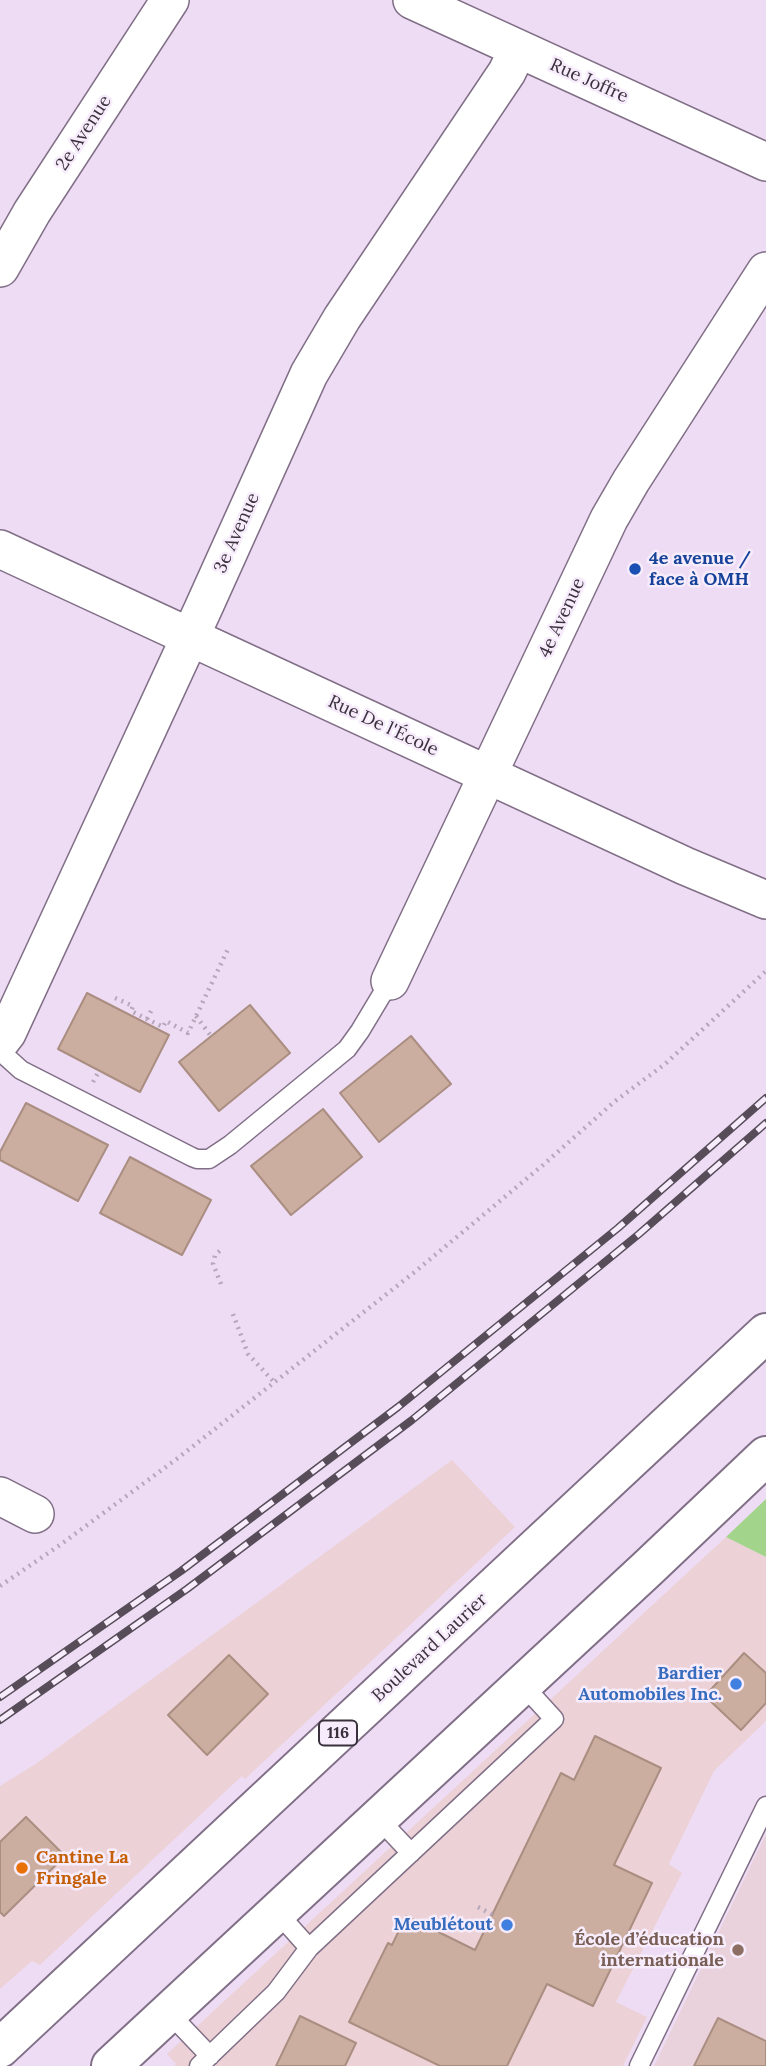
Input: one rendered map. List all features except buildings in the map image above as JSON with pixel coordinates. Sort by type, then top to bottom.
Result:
[{"type":"main road","name":"Boulevard Laurier","points":[[0,2048],[766,1333]]},
{"type":"main road","points":[[111,2066],[766,1456]]},
{"type":"street","name":"2e Avenue","points":[[0,268],[24,224],[170,0]]},
{"type":"street","name":"Rue Joffre","points":[[412,0],[766,162]]},
{"type":"street","name":"3e Avenue","points":[[0,1042],[7,1034],[309,374],[342,318],[507,72],[518,49]]},
{"type":"street","name":"4e Avenue","points":[[390,982],[620,499],[766,271]]},
{"type":"street","name":"Rue De l'École","points":[[0,549],[685,866],[766,900]]},
{"type":"street","points":[[0,1496],[35,1514]]},
{"type":"lane","points":[[0,1051],[21,1070],[192,1157],[209,1159],[230,1145],[347,1049],[390,982]]},
{"type":"lane","points":[[168,2012],[204,2061],[276,1992],[309,1948],[554,1719],[523,1685]]},
{"type":"lane","points":[[639,2066],[766,1806]]},
{"type":"lane","points":[[378,1818],[411,1853]]},
{"type":"lane","points":[[277,1912],[309,1948]]},
{"type":"path","points":[[115,998],[133,1006],[129,1012],[163,1027],[166,1021],[188,1032],[229,947]]},
{"type":"path","points":[[0,1586],[105,1512],[415,1272],[543,1166],[614,1102],[665,1064],[766,971]]},
{"type":"path","points":[[147,1019],[153,1007]]},
{"type":"path","points":[[196,1016],[211,1036]]},
{"type":"path","points":[[221,1284],[214,1264],[215,1255],[223,1248]]},
{"type":"path","points":[[233,1314],[248,1354],[274,1382]]},
{"type":"path","points":[[478,1907],[493,1915]]},
{"type":"shaded area","points":[[452,1460],[515,1527],[245,1779],[242,1776],[40,1965],[32,1961],[0,1989],[0,1786],[37,1763]]},
{"type":"shaded area","points":[[726,1537],[766,1557],[766,1721],[714,1771],[669,1864],[682,1873],[616,2002],[647,2017],[623,2066],[174,2066],[176,2064],[167,2054]]},
{"type":"shaded area","name":"École d’éducation internationale","points":[[766,1834],[766,2066],[654,2066]]},
{"type":"green space","points":[[766,1499],[766,1557],[726,1537]]},
{"type":"railway","points":[[0,1697],[181,1571],[398,1407],[618,1228],[766,1098]]},
{"type":"railway","points":[[0,1720],[187,1589],[412,1420],[639,1234],[766,1123]]},
{"type":"place","name":"4e avenue / face à OMH","points":[[635,569]]},
{"type":"place","name":"Bardier Automobiles Inc.","points":[[736,1684]]},
{"type":"place","name":"Cantine La Fringale","points":[[22,1868]]},
{"type":"place","name":"Meublétout","points":[[507,1925]]},
{"type":"place","name":"École d’éducation internationale","points":[[738,1950]]}]
